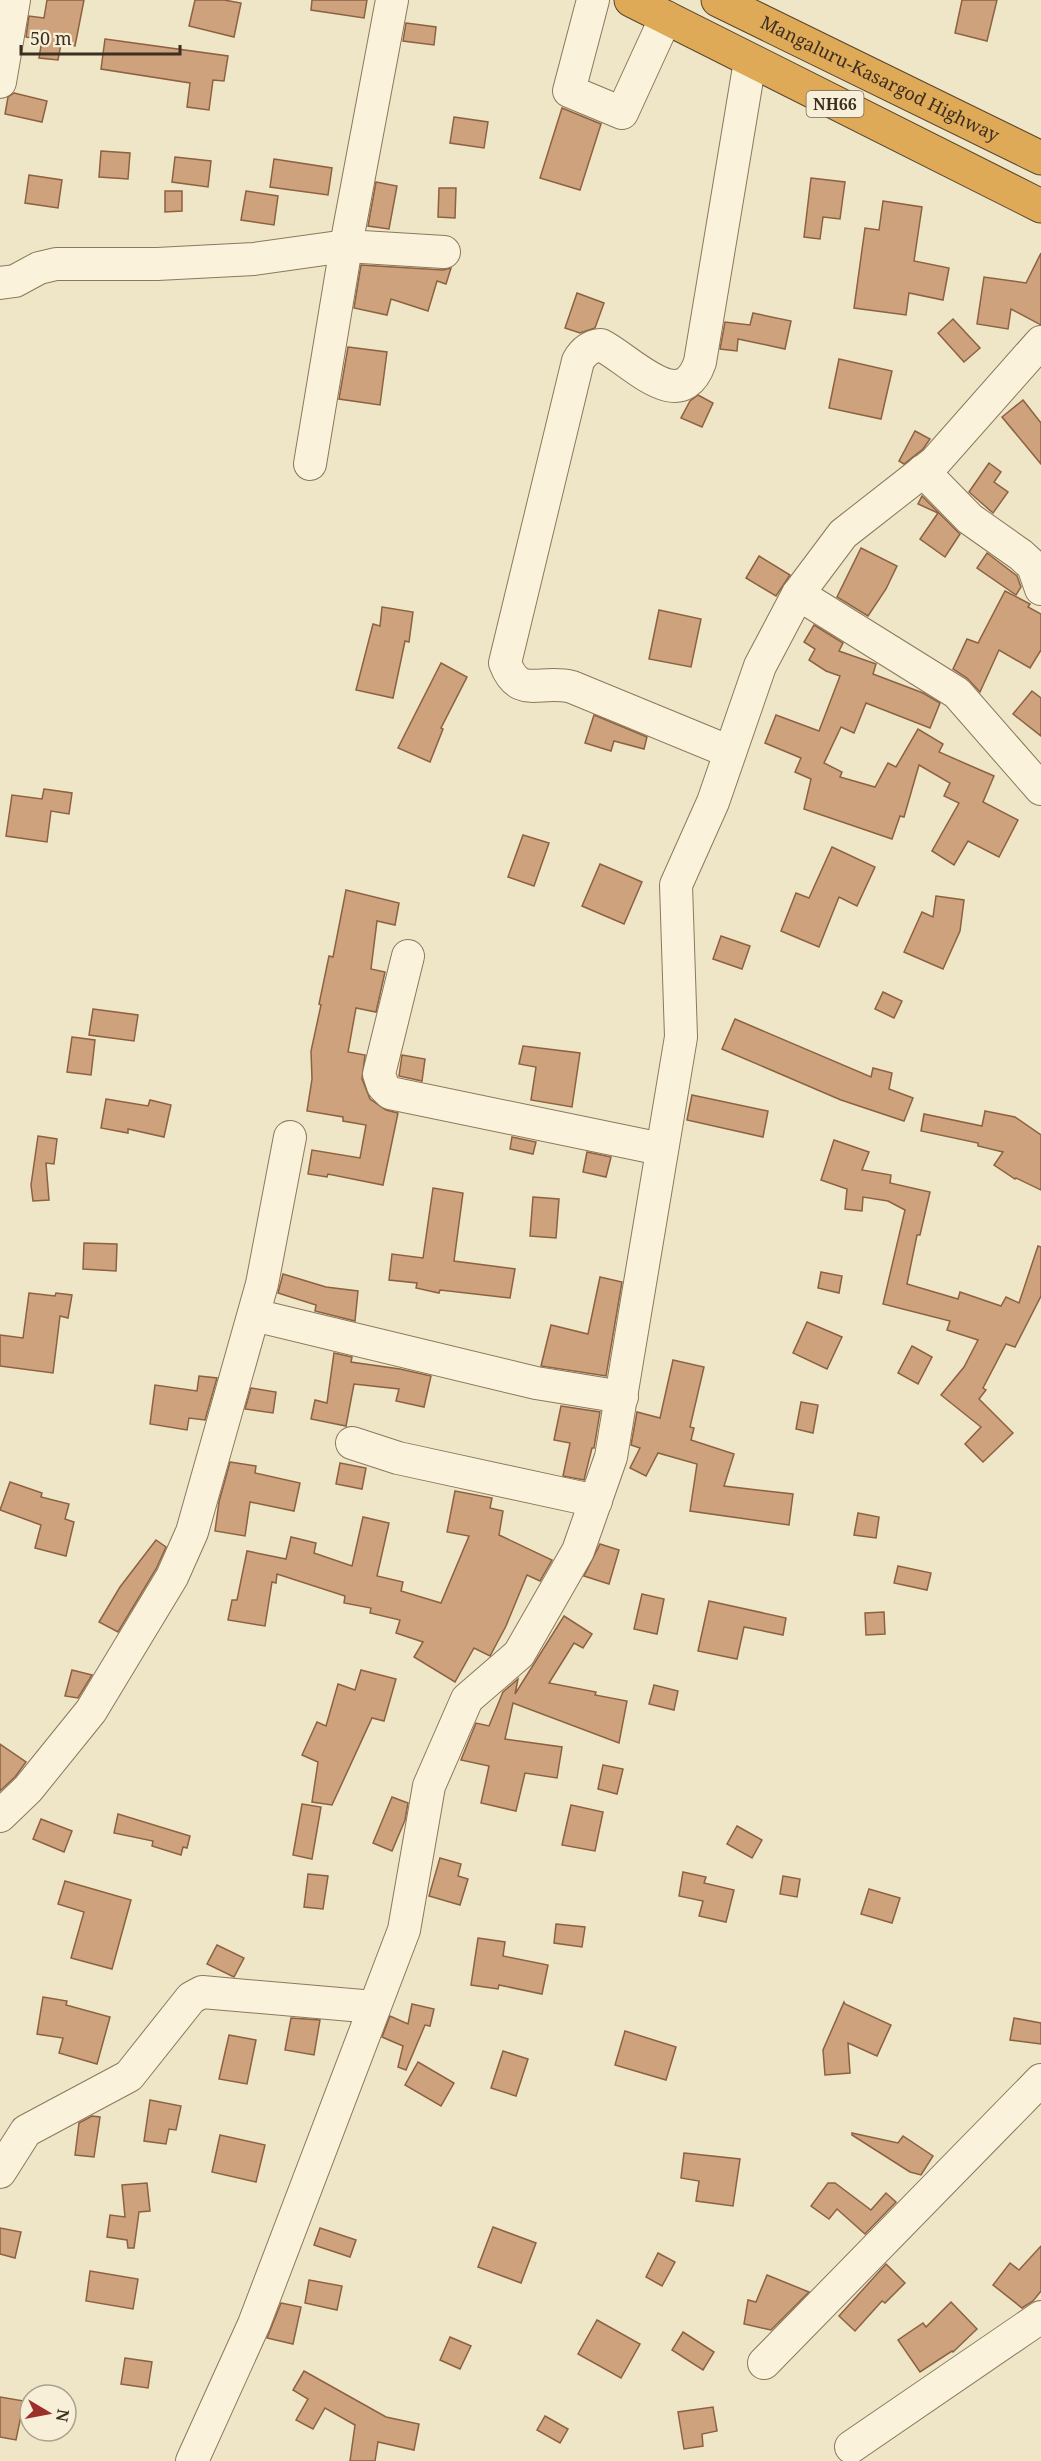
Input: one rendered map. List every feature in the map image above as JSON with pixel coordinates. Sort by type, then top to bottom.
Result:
[{"type":"highway","name":"NH66","points":[[631,0],[1041,206]]},
{"type":"highway","name":"Mangaluru-Kasargod Highway","points":[[718,0],[1041,158]]},
{"type":"street","points":[[0,82],[14,0]]},
{"type":"street","points":[[310,464],[346,246],[392,0]]},
{"type":"street","points":[[593,0],[569,91],[622,113],[666,17]]},
{"type":"street","points":[[730,752],[572,687],[545,684],[527,686],[516,683],[505,663],[578,361],[595,345],[601,345],[669,387],[684,386],[691,382],[696,373],[700,362],[750,61]]},
{"type":"street","points":[[0,283],[15,281],[39,268],[56,264],[157,264],[254,259],[346,246],[444,252]]},
{"type":"street","points":[[192,2461],[254,2325],[404,1930],[429,1786],[467,1699],[519,1654],[578,1551],[611,1457],[681,1036],[676,885],[713,802],[760,666],[798,594],[843,534],[935,462],[1041,342]]},
{"type":"street","points":[[922,471],[970,519],[1033,566],[1041,589]]},
{"type":"street","points":[[798,594],[957,693],[1041,789]]},
{"type":"street","points":[[408,956],[379,1074],[383,1086],[390,1093],[661,1149]]},
{"type":"street","points":[[0,1816],[28,1789],[92,1711],[172,1577],[192,1532],[254,1316],[274,1229],[290,1137]]},
{"type":"street","points":[[254,1316],[536,1383],[622,1398]]},
{"type":"street","points":[[352,1443],[398,1458],[596,1501]]},
{"type":"street","points":[[0,2172],[26,2131],[129,2076],[191,1998],[202,1992],[374,2007]]},
{"type":"street","points":[[764,2363],[1041,2080]]},
{"type":"street","points":[[851,2447],[1041,2317]]},
{"type":"building","points":[[47,0],[84,0],[75,46],[61,44],[58,60],[39,58],[42,40],[26,37],[29,16],[44,18]]},
{"type":"building","points":[[195,0],[224,0],[241,3],[234,37],[189,26]]},
{"type":"building","points":[[312,0],[367,0],[364,18],[311,10]]},
{"type":"building","points":[[962,0],[997,0],[987,41],[955,33]]},
{"type":"building","points":[[406,23],[436,27],[434,45],[403,41]]},
{"type":"building","points":[[105,39],[228,56],[224,81],[213,80],[209,110],[187,107],[190,83],[101,69]]},
{"type":"building","points":[[14,93],[47,101],[42,122],[5,114],[8,97]]},
{"type":"building","points":[[562,108],[601,124],[580,190],[540,178]]},
{"type":"building","points":[[454,117],[488,122],[484,148],[450,143]]},
{"type":"building","points":[[101,151],[130,153],[128,179],[99,177]]},
{"type":"building","points":[[175,157],[211,161],[208,187],[172,182]]},
{"type":"building","points":[[274,159],[332,168],[328,195],[270,187]]},
{"type":"building","points":[[29,175],[62,180],[58,208],[25,203]]},
{"type":"building","points":[[811,178],[845,182],[840,219],[823,217],[820,239],[804,237]]},
{"type":"building","points":[[376,182],[397,186],[389,229],[368,226]]},
{"type":"building","points":[[439,188],[456,188],[455,218],[438,217]]},
{"type":"building","points":[[165,191],[182,191],[182,211],[165,212]]},
{"type":"building","points":[[246,191],[278,196],[274,225],[241,220]]},
{"type":"building","points":[[883,201],[922,207],[914,261],[949,268],[943,300],[909,293],[906,315],[854,308],[865,228],[879,230]]},
{"type":"building","points":[[1041,253],[1041,325],[1011,309],[1008,329],[977,324],[984,277],[1026,283]]},
{"type":"building","points":[[361,265],[443,270],[451,268],[446,284],[437,281],[428,311],[391,299],[387,315],[354,308]]},
{"type":"building","points":[[577,293],[604,303],[595,328],[580,333],[565,328]]},
{"type":"building","points":[[753,313],[791,321],[785,349],[738,339],[737,351],[720,349],[725,322],[750,325]]},
{"type":"building","points":[[953,319],[980,348],[964,362],[938,333]]},
{"type":"building","points":[[348,347],[387,352],[380,405],[339,399]]},
{"type":"building","points":[[839,359],[892,371],[881,419],[829,408]]},
{"type":"building","points":[[698,395],[713,403],[702,427],[681,418],[690,401]]},
{"type":"building","points":[[1023,400],[1041,423],[1041,464],[1002,417]]},
{"type":"building","points":[[915,431],[930,439],[923,449],[904,464],[899,461]]},
{"type":"building","points":[[989,463],[1001,472],[994,482],[1008,492],[993,513],[969,492]]},
{"type":"building","points":[[922,496],[960,534],[945,557],[920,539],[938,513],[918,504]]},
{"type":"building","points":[[861,548],[897,566],[886,589],[868,616],[837,597]]},
{"type":"building","points":[[987,553],[1017,576],[1021,587],[1016,595],[977,568]]},
{"type":"building","points":[[759,556],[790,575],[776,596],[746,578]]},
{"type":"building","points":[[1005,591],[1030,604],[1028,607],[1041,614],[1041,650],[1030,668],[999,650],[980,692],[967,678],[953,669],[967,639],[978,643]]},
{"type":"building","points":[[382,607],[413,612],[409,642],[405,641],[393,698],[356,690],[373,624],[380,626]]},
{"type":"building","points":[[659,610],[701,619],[691,667],[649,659]]},
{"type":"building","points":[[814,625],[843,643],[839,651],[876,664],[873,674],[923,693],[940,703],[930,728],[866,703],[854,733],[841,727],[824,763],[842,772],[840,777],[875,787],[888,763],[896,767],[918,729],[943,744],[939,752],[994,776],[983,802],[1018,820],[999,857],[968,841],[954,865],[932,851],[959,803],[944,796],[950,783],[919,765],[904,817],[900,816],[892,839],[804,809],[811,779],[795,772],[801,758],[765,743],[776,715],[819,731],[840,676],[826,671],[809,660],[815,649],[804,642]]},
{"type":"building","points":[[441,663],[467,677],[441,728],[443,729],[430,762],[398,748]]},
{"type":"building","points":[[1032,691],[1041,698],[1041,736],[1013,714]]},
{"type":"building","points":[[594,715],[647,737],[644,749],[614,741],[611,751],[585,743]]},
{"type":"building","points":[[44,789],[72,793],[69,814],[51,811],[47,842],[6,836],[12,795],[42,799]]},
{"type":"building","points":[[523,835],[549,843],[534,886],[508,877]]},
{"type":"building","points":[[832,847],[875,867],[857,906],[839,897],[819,947],[781,931],[796,893],[809,898]]},
{"type":"building","points":[[600,864],[642,882],[624,924],[582,906]]},
{"type":"building","points":[[346,890],[399,903],[395,925],[377,921],[371,969],[385,972],[376,1012],[356,1008],[348,1052],[365,1055],[362,1079],[370,1099],[386,1110],[398,1113],[383,1185],[328,1174],[327,1177],[308,1174],[312,1150],[360,1158],[366,1125],[343,1121],[343,1117],[307,1111],[312,1079],[311,1051],[321,1005],[319,1004],[329,956],[333,957]]},
{"type":"building","points":[[936,896],[964,900],[960,931],[943,969],[904,952],[922,912],[933,917]]},
{"type":"building","points":[[721,936],[750,946],[742,969],[713,959]]},
{"type":"building","points":[[883,992],[902,1001],[894,1018],[875,1009]]},
{"type":"building","points":[[93,1009],[138,1015],[134,1041],[89,1035]]},
{"type":"building","points":[[735,1019],[871,1077],[873,1068],[892,1073],[889,1089],[913,1098],[904,1121],[841,1100],[722,1049]]},
{"type":"building","points":[[72,1037],[95,1040],[91,1075],[67,1072]]},
{"type":"building","points":[[523,1046],[580,1053],[572,1107],[531,1100],[536,1067],[519,1064]]},
{"type":"building","points":[[402,1055],[425,1059],[422,1081],[399,1076]]},
{"type":"building","points":[[692,1095],[768,1111],[763,1137],[687,1120]]},
{"type":"building","points":[[106,1099],[148,1106],[150,1100],[171,1105],[164,1137],[128,1129],[128,1133],[101,1128]]},
{"type":"building","points":[[985,1111],[1015,1117],[1041,1135],[1041,1190],[1015,1179],[994,1165],[1003,1152],[978,1146],[978,1143],[921,1131],[924,1114],[982,1126]]},
{"type":"building","points":[[38,1136],[57,1139],[54,1164],[46,1163],[49,1200],[33,1201],[31,1185]]},
{"type":"building","points":[[512,1137],[536,1142],[533,1154],[510,1149]]},
{"type":"building","points":[[834,1140],[869,1152],[862,1170],[891,1175],[890,1183],[930,1192],[920,1235],[917,1235],[907,1284],[958,1299],[960,1292],[1001,1306],[1006,1297],[1019,1303],[1038,1246],[1041,1247],[1041,1296],[1015,1347],[1006,1344],[983,1388],[986,1390],[979,1399],[1013,1433],[983,1462],[965,1444],[981,1427],[941,1395],[964,1367],[978,1340],[947,1330],[950,1321],[883,1304],[905,1210],[888,1201],[863,1197],[862,1211],[845,1209],[847,1189],[821,1180]]},
{"type":"building","points":[[587,1152],[611,1157],[606,1177],[583,1172]]},
{"type":"building","points":[[433,1188],[463,1193],[454,1261],[515,1269],[510,1298],[440,1290],[439,1293],[416,1288],[417,1283],[389,1280],[392,1254],[423,1258]]},
{"type":"building","points":[[533,1197],[559,1199],[556,1238],[530,1236]]},
{"type":"building","points":[[84,1243],[117,1244],[116,1271],[83,1269]]},
{"type":"building","points":[[821,1272],[842,1276],[839,1293],[818,1288]]},
{"type":"building","points":[[283,1274],[326,1287],[358,1291],[355,1321],[315,1311],[316,1305],[278,1293]]},
{"type":"building","points":[[600,1277],[622,1282],[606,1376],[541,1366],[551,1325],[588,1334]]},
{"type":"building","points":[[29,1293],[72,1295],[68,1318],[60,1316],[53,1373],[0,1366],[0,1335],[23,1338]]},
{"type":"building","points":[[807,1322],[842,1337],[827,1369],[793,1353]]},
{"type":"building","points":[[912,1346],[932,1357],[918,1384],[898,1373]]},
{"type":"building","points":[[334,1353],[352,1357],[351,1362],[431,1376],[424,1407],[396,1401],[399,1389],[354,1384],[346,1426],[311,1419],[315,1400],[327,1403]]},
{"type":"building","points":[[673,1360],[704,1367],[690,1427],[694,1428],[691,1440],[734,1454],[724,1486],[793,1494],[789,1525],[690,1511],[697,1464],[658,1453],[646,1476],[630,1468],[640,1448],[631,1445],[637,1412],[660,1418]]},
{"type":"building","points":[[199,1376],[217,1378],[205,1420],[189,1418],[187,1430],[150,1424],[155,1385],[197,1391]]},
{"type":"building","points":[[251,1388],[276,1392],[273,1413],[245,1409]]},
{"type":"building","points":[[801,1402],[818,1405],[813,1433],[796,1429]]},
{"type":"building","points":[[561,1406],[600,1412],[594,1448],[592,1448],[584,1480],[563,1476],[570,1443],[554,1440]]},
{"type":"building","points":[[230,1462],[256,1466],[255,1473],[300,1483],[294,1511],[250,1502],[245,1536],[215,1531],[219,1502]]},
{"type":"building","points":[[340,1463],[366,1468],[362,1489],[336,1484]]},
{"type":"building","points":[[10,1482],[42,1493],[41,1497],[69,1504],[65,1519],[74,1522],[66,1556],[35,1548],[41,1525],[0,1510]]},
{"type":"building","points":[[455,1491],[492,1498],[490,1508],[503,1511],[499,1535],[552,1560],[540,1581],[527,1575],[506,1626],[490,1656],[474,1648],[455,1682],[414,1657],[423,1642],[396,1633],[400,1620],[370,1613],[371,1608],[344,1603],[345,1596],[277,1574],[276,1583],[272,1582],[265,1626],[228,1620],[232,1600],[237,1600],[247,1551],[286,1559],[291,1537],[316,1543],[314,1553],[352,1566],[363,1517],[389,1523],[377,1576],[403,1582],[401,1591],[441,1603],[469,1536],[447,1532]]},
{"type":"building","points":[[858,1513],[879,1517],[876,1538],[854,1535]]},
{"type":"building","points":[[156,1540],[166,1547],[156,1569],[118,1632],[99,1622],[120,1587]]},
{"type":"building","points":[[600,1544],[619,1550],[609,1584],[584,1576]]},
{"type":"building","points":[[898,1566],[931,1573],[927,1590],[894,1583]]},
{"type":"building","points":[[642,1594],[664,1599],[657,1634],[634,1629]]},
{"type":"building","points":[[709,1601],[786,1618],[783,1635],[744,1627],[737,1659],[698,1651]]},
{"type":"building","points":[[884,1612],[885,1634],[866,1635],[865,1613]]},
{"type":"building","points":[[564,1616],[592,1634],[583,1648],[574,1643],[549,1683],[627,1701],[619,1743],[513,1703],[505,1739],[562,1747],[557,1778],[525,1773],[516,1811],[481,1803],[489,1766],[461,1760],[476,1723],[489,1726],[503,1692],[518,1679],[515,1694]]},
{"type":"building","points":[[72,1670],[92,1675],[78,1698],[65,1696]]},
{"type":"building","points":[[361,1670],[396,1679],[384,1721],[372,1718],[332,1805],[312,1802],[318,1762],[302,1755],[317,1722],[326,1726],[338,1684],[355,1690]]},
{"type":"building","points":[[654,1685],[678,1691],[674,1710],[649,1704]]},
{"type":"building","points":[[0,1744],[26,1762],[15,1777],[0,1791]]},
{"type":"building","points":[[603,1765],[623,1769],[617,1794],[598,1789]]},
{"type":"building","points":[[392,1797],[408,1803],[405,1820],[392,1851],[373,1843]]},
{"type":"building","points":[[302,1804],[321,1807],[312,1859],[293,1855]]},
{"type":"building","points":[[571,1805],[603,1812],[595,1851],[562,1845]]},
{"type":"building","points":[[118,1814],[190,1836],[187,1848],[183,1847],[181,1855],[152,1846],[153,1841],[114,1833]]},
{"type":"building","points":[[41,1819],[72,1831],[64,1852],[33,1839]]},
{"type":"building","points":[[737,1826],[762,1840],[752,1858],[727,1844]]},
{"type":"building","points":[[440,1858],[461,1864],[458,1876],[468,1879],[460,1905],[429,1896]]},
{"type":"building","points":[[683,1872],[706,1877],[704,1883],[734,1890],[726,1922],[699,1916],[703,1901],[679,1896]]},
{"type":"building","points":[[308,1874],[328,1876],[323,1909],[304,1907]]},
{"type":"building","points":[[783,1876],[800,1879],[797,1897],[780,1894]]},
{"type":"building","points":[[65,1881],[131,1900],[112,1969],[71,1958],[84,1912],[58,1904]]},
{"type":"building","points":[[869,1889],[900,1898],[892,1923],[861,1914]]},
{"type":"building","points":[[556,1924],[585,1927],[582,1947],[554,1943]]},
{"type":"building","points":[[478,1938],[505,1942],[503,1956],[548,1965],[542,1994],[499,1985],[498,1989],[471,1985]]},
{"type":"building","points":[[217,1945],[244,1958],[234,1977],[207,1964]]},
{"type":"building","points":[[43,1997],[67,2001],[66,2005],[110,2017],[97,2064],[59,2053],[63,2038],[37,2034]]},
{"type":"building","points":[[844,2002],[891,2025],[877,2056],[848,2043],[850,2073],[825,2075],[823,2050]]},
{"type":"building","points":[[412,2004],[434,2009],[430,2026],[425,2025],[406,2070],[398,2067],[403,2046],[382,2037],[390,2016],[408,2024]]},
{"type":"building","points":[[291,2018],[320,2020],[314,2055],[285,2050]]},
{"type":"building","points":[[1014,2018],[1041,2023],[1041,2044],[1010,2040]]},
{"type":"building","points":[[625,2031],[676,2047],[666,2080],[615,2065]]},
{"type":"building","points":[[229,2035],[256,2040],[247,2084],[219,2079]]},
{"type":"building","points":[[503,2051],[528,2059],[516,2096],[491,2088]]},
{"type":"building","points":[[418,2062],[454,2083],[441,2106],[405,2085]]},
{"type":"building","points":[[150,2100],[181,2106],[176,2130],[169,2129],[166,2144],[144,2141]]},
{"type":"building","points":[[92,2116],[100,2117],[94,2157],[75,2155],[79,2123]]},
{"type":"building","points":[[852,2133],[898,2143],[903,2136],[933,2156],[921,2175],[910,2172]]},
{"type":"building","points":[[220,2135],[265,2145],[256,2182],[212,2172]]},
{"type":"building","points":[[684,2153],[740,2159],[733,2206],[696,2201],[699,2181],[681,2178]]},
{"type":"building","points":[[147,2183],[150,2211],[139,2212],[134,2248],[128,2248],[127,2240],[107,2237],[110,2215],[125,2217],[122,2185]]},
{"type":"building","points":[[828,2183],[835,2183],[871,2210],[886,2193],[896,2202],[865,2234],[837,2209],[829,2219],[811,2206]]},
{"type":"building","points":[[493,2227],[536,2243],[521,2283],[478,2267]]},
{"type":"building","points":[[0,2228],[21,2232],[15,2258],[0,2254]]},
{"type":"building","points":[[320,2228],[356,2240],[350,2257],[314,2245]]},
{"type":"building","points":[[1041,2246],[1041,2291],[1033,2301],[1022,2308],[993,2285],[1010,2263],[1019,2270]]},
{"type":"building","points":[[658,2253],[675,2262],[662,2286],[646,2277]]},
{"type":"building","points":[[886,2264],[905,2283],[885,2303],[882,2301],[855,2331],[839,2316]]},
{"type":"building","points":[[90,2271],[138,2279],[133,2309],[86,2301]]},
{"type":"building","points":[[767,2275],[809,2292],[771,2330],[744,2324],[748,2300],[756,2302]]},
{"type":"building","points":[[309,2280],[342,2286],[337,2310],[305,2303]]},
{"type":"building","points":[[951,2302],[977,2329],[953,2352],[920,2372],[898,2340],[923,2323],[926,2327]]},
{"type":"building","points":[[281,2303],[301,2307],[293,2344],[267,2338]]},
{"type":"building","points":[[597,2320],[640,2344],[621,2378],[578,2354]]},
{"type":"building","points":[[683,2332],[714,2352],[703,2370],[672,2350]]},
{"type":"building","points":[[450,2337],[471,2346],[460,2369],[440,2360]]},
{"type":"building","points":[[125,2358],[152,2362],[148,2388],[121,2384]]},
{"type":"building","points":[[304,2371],[386,2417],[419,2424],[414,2450],[378,2442],[375,2461],[350,2461],[355,2425],[325,2408],[313,2429],[296,2420],[308,2399],[293,2390]]},
{"type":"building","points":[[0,2397],[18,2400],[16,2440],[0,2437]]},
{"type":"building","points":[[713,2407],[717,2431],[702,2434],[703,2446],[684,2449],[678,2412]]},
{"type":"building","points":[[545,2416],[568,2429],[560,2443],[537,2430]]}]
